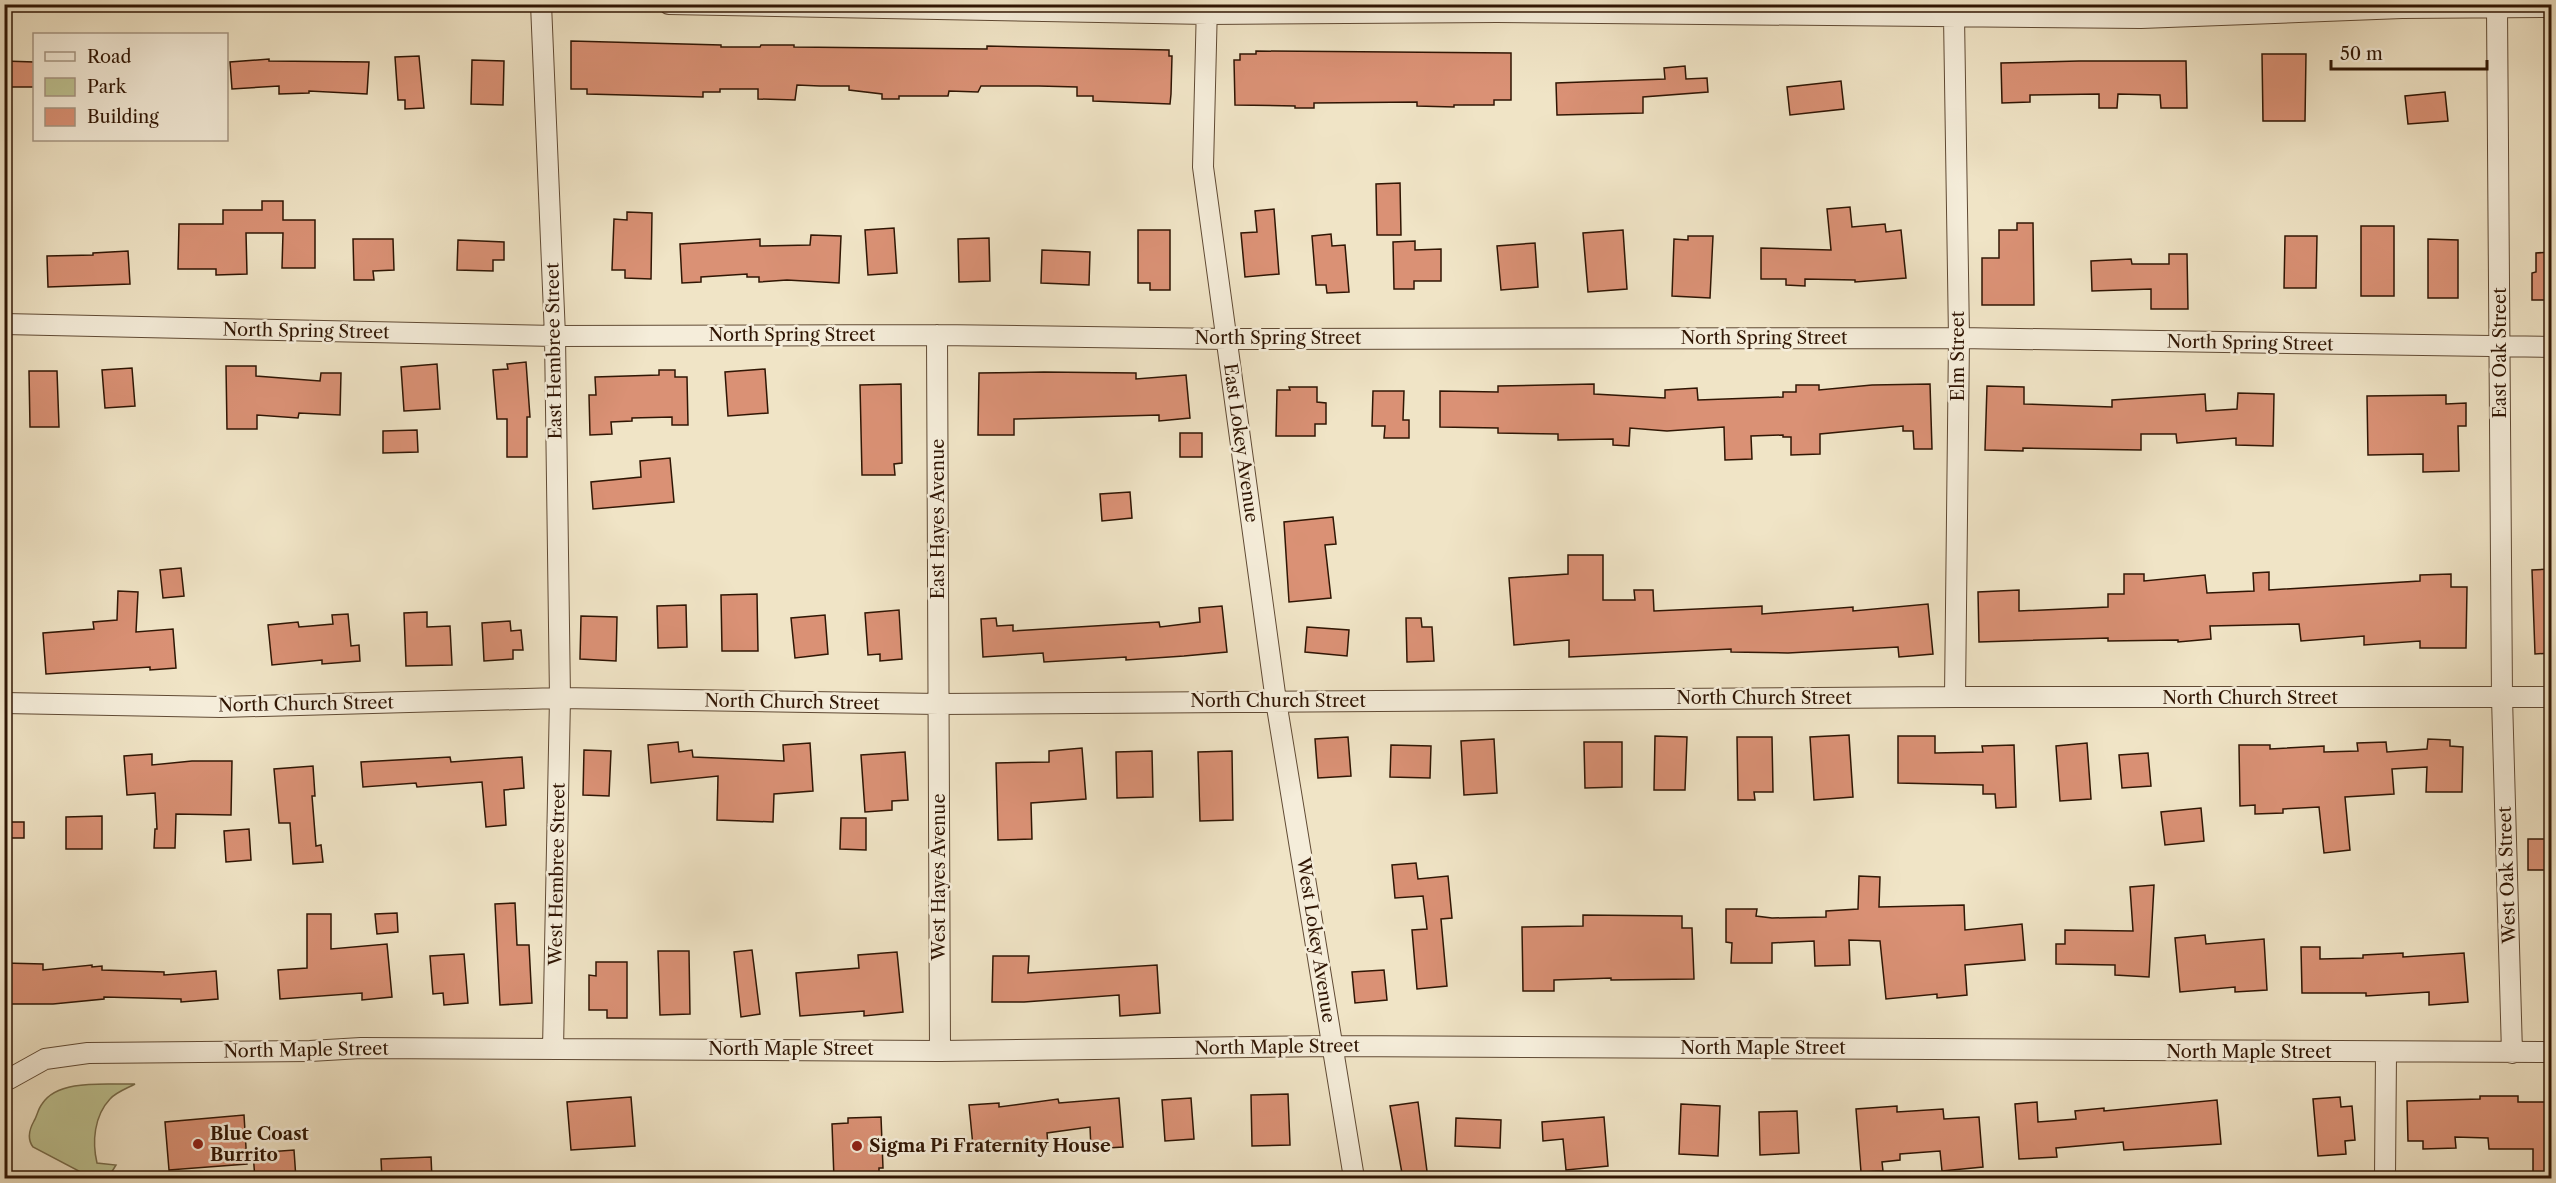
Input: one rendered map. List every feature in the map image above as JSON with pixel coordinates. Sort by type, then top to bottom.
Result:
[{"type":"street","name":"East Hembree Street","points":[[541,4],[555,336],[560,699]]},
{"type":"street","points":[[669,4],[1954,15],[2552,7]]},
{"type":"street","name":"East Oak Street","points":[[2497,8],[2502,698]]},
{"type":"street","name":"East Lokey Avenue","points":[[1207,9],[1203,167],[1276,702]]},
{"type":"street","name":"Elm Street","points":[[1954,15],[1959,338],[1955,697]]},
{"type":"street","name":"North Spring Street","points":[[4,324],[555,336],[937,334],[1227,339],[1959,338],[2499,348],[2552,347]]},
{"type":"street","name":"East Hayes Avenue","points":[[937,334],[939,704]]},
{"type":"street","name":"North Church Street","points":[[4,703],[221,707],[560,699],[939,704],[1955,697],[2552,697]]},
{"type":"street","name":"West Oak Street","points":[[2502,698],[2512,1053]]},
{"type":"street","name":"West Hembree Street","points":[[553,1049],[560,699]]},
{"type":"street","name":"West Lokey Avenue","points":[[1276,702],[1354,1179]]},
{"type":"street","name":"West Hayes Avenue","points":[[939,704],[940,1050]]},
{"type":"street","name":"North Maple Street","points":[[6,1082],[45,1059],[88,1053],[310,1051],[361,1048],[940,1050],[1333,1046],[2552,1053]]},
{"type":"street","points":[[2385,1179],[2386,1053]]},
{"type":"green space","points":[[135,1084],[110,1099],[98,1121],[95,1138],[97,1163],[116,1165],[108,1178],[92,1178],[31,1144],[29,1134],[41,1106],[49,1096],[59,1090],[84,1085]]},
{"type":"building","points":[[571,41],[721,45],[721,47],[794,45],[794,47],[987,49],[987,46],[1169,50],[1169,56],[1172,56],[1171,94],[1170,104],[1093,101],[1093,96],[1077,96],[1077,87],[1039,86],[981,86],[978,92],[949,91],[948,96],[899,96],[899,99],[882,99],[882,94],[849,90],[849,86],[797,85],[795,100],[758,99],[758,89],[720,89],[720,92],[703,92],[703,97],[587,94],[587,89],[571,89]]},
{"type":"building","points":[[1256,51],[1511,53],[1511,100],[1494,100],[1494,105],[1454,105],[1454,107],[1417,106],[1417,102],[1314,103],[1314,108],[1235,105],[1234,60],[1240,60],[1240,54],[1256,54]]},
{"type":"building","points":[[2262,54],[2306,54],[2305,121],[2263,121]]},
{"type":"building","points":[[419,56],[424,108],[405,109],[405,100],[398,100],[395,57]]},
{"type":"building","points":[[269,59],[269,61],[369,62],[367,94],[309,91],[309,93],[279,94],[279,86],[232,89],[230,62]]},
{"type":"building","points":[[472,60],[504,61],[503,105],[471,104]]},
{"type":"building","points":[[4,61],[33,62],[33,87],[4,87]]},
{"type":"building","points":[[2186,61],[2187,108],[2161,108],[2160,95],[2118,94],[2117,108],[2099,108],[2099,94],[2030,95],[2030,102],[2002,103],[2001,63]]},
{"type":"building","points":[[1685,66],[1686,79],[1707,78],[1708,92],[1643,97],[1643,113],[1557,115],[1556,83],[1665,79],[1664,68]]},
{"type":"building","points":[[1841,81],[1844,109],[1790,115],[1787,87]]},
{"type":"building","points":[[2445,92],[2448,121],[2408,124],[2405,96]]},
{"type":"building","points":[[1400,183],[1401,235],[1377,235],[1376,184]]},
{"type":"building","points":[[262,201],[283,201],[283,220],[315,220],[315,268],[282,268],[283,233],[246,233],[247,274],[216,275],[216,269],[178,269],[179,224],[223,224],[223,210],[262,210]]},
{"type":"building","points":[[1850,207],[1852,227],[1885,224],[1886,232],[1901,230],[1906,278],[1855,282],[1855,280],[1805,279],[1805,286],[1786,285],[1786,279],[1761,279],[1761,248],[1831,250],[1827,209]]},
{"type":"building","points":[[1274,209],[1279,274],[1245,277],[1241,233],[1257,232],[1255,211]]},
{"type":"building","points":[[627,212],[652,213],[651,279],[625,278],[625,270],[612,270],[614,219],[627,220]]},
{"type":"building","points":[[2017,223],[2033,223],[2034,305],[1982,305],[1982,258],[1999,258],[1999,230],[2017,230]]},
{"type":"building","points":[[2361,226],[2394,226],[2394,296],[2361,296]]},
{"type":"building","points":[[894,228],[897,273],[868,275],[865,230]]},
{"type":"building","points":[[1138,230],[1170,230],[1170,290],[1150,290],[1150,283],[1138,283]]},
{"type":"building","points":[[1623,230],[1627,289],[1588,292],[1583,233]]},
{"type":"building","points":[[1331,234],[1332,246],[1345,245],[1349,292],[1327,293],[1326,285],[1316,285],[1312,236]]},
{"type":"building","points":[[811,235],[841,236],[839,283],[787,280],[759,282],[759,277],[747,277],[747,274],[701,277],[701,282],[682,283],[680,244],[760,239],[760,246],[810,245]]},
{"type":"building","points":[[1688,236],[1713,236],[1710,298],[1672,296],[1674,239],[1688,240]]},
{"type":"building","points":[[2285,236],[2317,236],[2316,288],[2284,288]]},
{"type":"building","points":[[989,238],[990,281],[959,282],[958,239]]},
{"type":"building","points":[[353,239],[393,239],[394,270],[373,271],[374,280],[354,280]]},
{"type":"building","points":[[2428,239],[2458,240],[2458,298],[2428,298]]},
{"type":"building","points":[[458,240],[504,242],[504,260],[493,260],[493,271],[457,270]]},
{"type":"building","points":[[1415,241],[1415,250],[1441,249],[1441,281],[1414,281],[1414,289],[1394,289],[1393,242]]},
{"type":"building","points":[[1535,243],[1538,287],[1501,290],[1497,246]]},
{"type":"building","points":[[1042,250],[1090,252],[1089,285],[1041,283]]},
{"type":"building","points":[[128,251],[130,284],[48,287],[47,256],[93,255],[93,253]]},
{"type":"building","points":[[2552,252],[2552,300],[2532,300],[2532,273],[2536,272],[2536,253]]},
{"type":"building","points":[[2169,254],[2187,254],[2188,309],[2151,309],[2151,289],[2092,291],[2091,261],[2131,259],[2132,264],[2169,264]]},
{"type":"building","points":[[526,362],[530,417],[527,417],[527,457],[507,457],[507,419],[497,419],[493,370],[508,369],[507,364]]},
{"type":"building","points":[[437,364],[440,409],[404,411],[401,367]]},
{"type":"building","points":[[226,366],[256,366],[256,376],[320,381],[321,373],[341,373],[340,415],[299,413],[298,418],[257,415],[257,429],[227,429]]},
{"type":"building","points":[[132,368],[135,406],[105,408],[102,370]]},
{"type":"building","points":[[765,369],[768,413],[728,416],[725,372]]},
{"type":"building","points":[[659,370],[675,370],[675,377],[687,377],[688,425],[672,425],[672,417],[632,418],[632,421],[611,422],[612,434],[590,435],[589,395],[596,395],[595,377],[659,375]]},
{"type":"building","points":[[29,371],[57,371],[59,427],[30,427]]},
{"type":"building","points":[[979,373],[1136,373],[1136,379],[1186,375],[1190,418],[1159,421],[1159,415],[1014,419],[1014,435],[978,435]]},
{"type":"building","points":[[901,384],[902,463],[894,464],[895,475],[862,475],[860,385]]},
{"type":"building","points":[[1594,384],[1594,394],[1665,398],[1665,390],[1697,388],[1698,400],[1783,397],[1783,392],[1796,392],[1796,385],[1819,385],[1819,390],[1872,385],[1930,384],[1932,449],[1914,449],[1913,431],[1903,431],[1903,426],[1820,434],[1820,454],[1791,455],[1791,437],[1751,436],[1752,459],[1725,460],[1724,427],[1667,431],[1630,428],[1629,446],[1613,445],[1613,439],[1558,440],[1558,434],[1498,433],[1498,428],[1440,427],[1440,391],[1498,392],[1498,386]]},
{"type":"building","points":[[1987,386],[2024,387],[2024,404],[2112,407],[2112,400],[2205,394],[2206,411],[2237,409],[2238,393],[2274,394],[2273,446],[2236,445],[2236,438],[2177,443],[2176,434],[2141,434],[2141,450],[2023,448],[2023,451],[1985,450]]},
{"type":"building","points":[[1289,387],[1317,387],[1317,402],[1326,403],[1326,424],[1315,424],[1315,436],[1276,436],[1277,390],[1290,390]]},
{"type":"building","points":[[1373,391],[1404,391],[1403,420],[1409,420],[1409,438],[1384,438],[1385,426],[1372,426]]},
{"type":"building","points":[[2446,395],[2446,404],[2466,403],[2466,426],[2458,426],[2459,471],[2423,472],[2423,454],[2368,455],[2367,396]]},
{"type":"building","points":[[417,430],[418,452],[383,453],[383,431]]},
{"type":"building","points":[[1180,433],[1202,433],[1202,457],[1180,457]]},
{"type":"building","points":[[670,458],[674,502],[593,509],[591,482],[641,477],[640,461]]},
{"type":"building","points":[[1130,492],[1132,518],[1102,521],[1100,494]]},
{"type":"building","points":[[1333,517],[1336,544],[1325,545],[1331,598],[1289,602],[1284,522]]},
{"type":"building","points":[[1568,555],[1603,555],[1603,600],[1635,600],[1634,590],[1653,590],[1654,611],[1762,606],[1762,614],[1853,607],[1853,611],[1928,604],[1933,654],[1899,657],[1898,647],[1788,653],[1731,652],[1731,649],[1569,657],[1569,640],[1514,645],[1509,578],[1568,574]]},
{"type":"building","points":[[181,568],[184,596],[163,598],[160,570]]},
{"type":"building","points":[[2552,569],[2552,653],[2535,654],[2532,570]]},
{"type":"building","points":[[2269,572],[2269,590],[2420,581],[2420,575],[2451,574],[2451,587],[2467,587],[2466,648],[2420,648],[2420,641],[2364,645],[2364,636],[2301,641],[2299,624],[2210,626],[2211,639],[2178,642],[2178,640],[2108,641],[2108,638],[1979,642],[1978,592],[2019,590],[2019,611],[2108,607],[2108,594],[2124,594],[2124,574],[2144,574],[2144,581],[2205,575],[2207,593],[2254,591],[2253,573]]},
{"type":"building","points":[[118,591],[138,592],[136,632],[173,629],[176,668],[150,670],[150,667],[46,674],[43,633],[94,629],[93,622],[117,620]]},
{"type":"building","points":[[757,594],[758,651],[722,651],[721,595]]},
{"type":"building","points":[[686,605],[687,647],[658,648],[657,606]]},
{"type":"building","points":[[1222,606],[1227,652],[1126,660],[1126,657],[1044,662],[1043,653],[983,657],[981,619],[996,618],[997,626],[1013,625],[1013,631],[1159,622],[1160,627],[1200,622],[1199,608]]},
{"type":"building","points":[[899,610],[902,659],[880,661],[880,654],[868,655],[865,613]]},
{"type":"building","points":[[427,612],[427,627],[450,626],[452,665],[406,666],[404,613]]},
{"type":"building","points":[[348,614],[351,646],[359,645],[360,661],[322,664],[322,660],[272,665],[268,625],[298,622],[299,627],[333,624],[332,615]]},
{"type":"building","points":[[825,615],[828,654],[795,658],[791,618]]},
{"type":"building","points":[[581,616],[617,617],[616,661],[580,659]]},
{"type":"building","points":[[1406,618],[1421,618],[1422,627],[1432,627],[1434,661],[1407,662]]},
{"type":"building","points":[[510,621],[511,631],[521,630],[523,650],[513,650],[513,659],[484,661],[482,623]]},
{"type":"building","points":[[1307,627],[1349,630],[1347,656],[1305,652]]},
{"type":"building","points":[[1849,735],[1853,797],[1814,800],[1810,737]]},
{"type":"building","points":[[1655,736],[1687,737],[1685,790],[1654,790]]},
{"type":"building","points":[[1898,736],[1935,736],[1935,753],[1983,752],[1982,746],[2014,745],[2016,807],[1996,808],[1995,794],[1983,794],[1983,785],[1898,783]]},
{"type":"building","points":[[1348,737],[1351,776],[1318,778],[1315,739]]},
{"type":"building","points":[[1737,737],[1772,737],[1773,792],[1754,792],[1755,800],[1738,800]]},
{"type":"building","points":[[1494,739],[1497,793],[1464,795],[1461,741]]},
{"type":"building","points":[[2428,739],[2450,740],[2450,746],[2463,747],[2462,792],[2426,792],[2427,767],[2392,769],[2394,794],[2345,797],[2350,850],[2324,853],[2319,807],[2283,809],[2283,813],[2255,814],[2255,805],[2240,806],[2239,745],[2270,745],[2270,749],[2324,746],[2324,752],[2358,751],[2357,743],[2386,742],[2387,752],[2427,749]]},
{"type":"building","points":[[678,742],[679,752],[692,750],[693,757],[784,761],[783,745],[810,743],[813,791],[774,794],[773,822],[717,820],[718,776],[651,783],[648,745]]},
{"type":"building","points":[[1584,742],[1622,742],[1622,787],[1585,788]]},
{"type":"building","points":[[2087,743],[2091,799],[2060,801],[2056,746]]},
{"type":"building","points":[[1391,745],[1431,746],[1430,778],[1390,777]]},
{"type":"building","points":[[1082,748],[1086,799],[1031,803],[1032,839],[998,840],[996,763],[1049,762],[1049,751]]},
{"type":"building","points":[[584,750],[611,751],[609,796],[583,795]]},
{"type":"building","points":[[1152,751],[1153,797],[1117,798],[1116,752]]},
{"type":"building","points":[[1232,751],[1233,820],[1200,821],[1198,752]]},
{"type":"building","points":[[905,752],[908,800],[892,801],[892,810],[865,812],[861,755]]},
{"type":"building","points":[[2148,753],[2151,786],[2122,788],[2119,755]]},
{"type":"building","points":[[152,754],[152,765],[192,761],[232,761],[231,815],[176,814],[175,848],[154,848],[155,829],[157,829],[155,793],[127,795],[124,756]]},
{"type":"building","points":[[450,757],[451,762],[522,757],[524,788],[504,790],[506,825],[486,827],[482,782],[417,787],[416,783],[363,787],[361,762]]},
{"type":"building","points":[[313,766],[315,796],[312,796],[316,846],[321,845],[323,862],[293,864],[290,823],[279,823],[274,769]]},
{"type":"building","points":[[2201,808],[2204,841],[2165,845],[2161,812]]},
{"type":"building","points":[[102,816],[102,849],[66,849],[66,817]]},
{"type":"building","points":[[841,818],[866,818],[866,850],[840,849]]},
{"type":"building","points":[[4,822],[24,822],[24,838],[4,838]]},
{"type":"building","points":[[249,829],[251,860],[226,862],[224,831]]},
{"type":"building","points":[[2528,839],[2552,839],[2552,870],[2528,870]]},
{"type":"building","points":[[1416,863],[1418,879],[1448,876],[1452,918],[1441,919],[1447,986],[1417,989],[1412,930],[1427,929],[1423,896],[1395,898],[1392,865]]},
{"type":"building","points":[[1859,876],[1880,877],[1879,907],[1964,905],[1965,930],[2022,924],[2025,960],[1965,965],[1967,995],[1937,998],[1937,994],[1886,999],[1880,941],[1849,940],[1850,965],[1815,966],[1814,941],[1772,943],[1772,963],[1731,963],[1732,943],[1726,942],[1726,909],[1757,909],[1756,916],[1772,918],[1826,917],[1826,911],[1858,909]]},
{"type":"building","points":[[2154,885],[2149,977],[2115,975],[2115,965],[2056,964],[2056,944],[2065,944],[2065,930],[2133,931],[2130,887]]},
{"type":"building","points":[[515,903],[517,945],[529,945],[532,1003],[500,1005],[495,904]]},
{"type":"building","points":[[397,913],[398,932],[377,934],[375,914]]},
{"type":"building","points":[[307,914],[331,914],[331,949],[387,944],[392,997],[362,1000],[362,993],[280,999],[278,970],[307,968]]},
{"type":"building","points":[[1583,915],[1682,916],[1682,928],[1692,928],[1694,979],[1554,980],[1554,991],[1523,991],[1522,927],[1583,926]]},
{"type":"building","points":[[2205,935],[2206,944],[2264,939],[2267,990],[2235,992],[2235,987],[2180,992],[2175,938]]},
{"type":"building","points":[[2301,947],[2320,947],[2320,959],[2363,958],[2363,955],[2403,953],[2403,957],[2464,953],[2468,1002],[2429,1005],[2429,992],[2366,996],[2366,993],[2302,993]]},
{"type":"building","points":[[752,950],[760,1014],[741,1017],[734,952]]},
{"type":"building","points":[[658,951],[689,951],[690,1014],[660,1015]]},
{"type":"building","points":[[897,952],[903,1012],[864,1016],[864,1011],[800,1016],[796,973],[859,968],[858,955]]},
{"type":"building","points":[[464,954],[468,1003],[444,1005],[443,993],[433,994],[430,956]]},
{"type":"building","points":[[993,956],[1029,956],[1028,973],[1157,965],[1160,1013],[1120,1016],[1119,995],[992,1002]]},
{"type":"building","points":[[596,962],[627,962],[627,1018],[607,1018],[607,1010],[589,1010],[589,975],[596,976]]},
{"type":"building","points":[[4,963],[43,964],[43,970],[92,965],[92,967],[102,966],[102,970],[164,972],[164,975],[216,971],[218,999],[181,1002],[181,999],[104,997],[104,999],[53,1004],[4,1004]]},
{"type":"building","points":[[1384,970],[1387,1000],[1355,1003],[1352,972]]},
{"type":"building","points":[[1288,1094],[1290,1145],[1252,1146],[1251,1095]]},
{"type":"building","points":[[2480,1096],[2518,1096],[2518,1102],[2552,1102],[2552,1179],[2533,1179],[2533,1149],[2489,1149],[2488,1138],[2455,1137],[2456,1148],[2423,1149],[2423,1141],[2408,1141],[2407,1101],[2480,1099]]},
{"type":"building","points":[[631,1097],[635,1146],[571,1150],[567,1102]]},
{"type":"building","points":[[2340,1097],[2341,1107],[2352,1106],[2355,1140],[2345,1141],[2346,1154],[2318,1156],[2313,1099]]},
{"type":"building","points":[[1119,1098],[1123,1147],[1091,1149],[1090,1127],[1047,1133],[1048,1146],[1024,1149],[1023,1142],[973,1146],[969,1105],[999,1103],[999,1107],[1058,1099],[1059,1103]]},
{"type":"building","points":[[1191,1098],[1194,1139],[1165,1141],[1162,1100]]},
{"type":"building","points":[[2217,1100],[2221,1144],[2124,1150],[2123,1142],[2056,1148],[2057,1157],[2019,1159],[2015,1104],[2037,1102],[2038,1122],[2076,1119],[2075,1111],[2104,1108],[2104,1111]]},
{"type":"building","points":[[1418,1102],[1428,1179],[1403,1179],[1390,1106]]},
{"type":"building","points":[[1681,1104],[1720,1106],[1718,1156],[1679,1154]]},
{"type":"building","points":[[1897,1106],[1897,1112],[1943,1109],[1944,1119],[1979,1117],[1983,1167],[1942,1171],[1940,1151],[1900,1154],[1900,1160],[1882,1162],[1883,1171],[1861,1172],[1856,1109]]},
{"type":"building","points":[[1797,1111],[1799,1153],[1760,1155],[1759,1112]]},
{"type":"building","points":[[244,1115],[247,1164],[169,1170],[165,1122]]},
{"type":"building","name":"Sigma Pi Fraternity House","points":[[881,1117],[883,1168],[879,1168],[879,1177],[834,1179],[832,1124],[848,1123],[848,1118]]},
{"type":"building","points":[[1604,1117],[1608,1166],[1566,1170],[1563,1139],[1543,1141],[1542,1122]]},
{"type":"building","points":[[1456,1118],[1501,1120],[1500,1148],[1455,1146]]},
{"type":"building","points":[[294,1150],[296,1179],[255,1179],[253,1153]]},
{"type":"building","points":[[431,1157],[432,1179],[382,1179],[381,1159]]},
{"type":"place","name":"Blue Coast Burrito","points":[[198,1144]]},
{"type":"place","name":"Sigma Pi Fraternity House","points":[[857,1146]]}]
